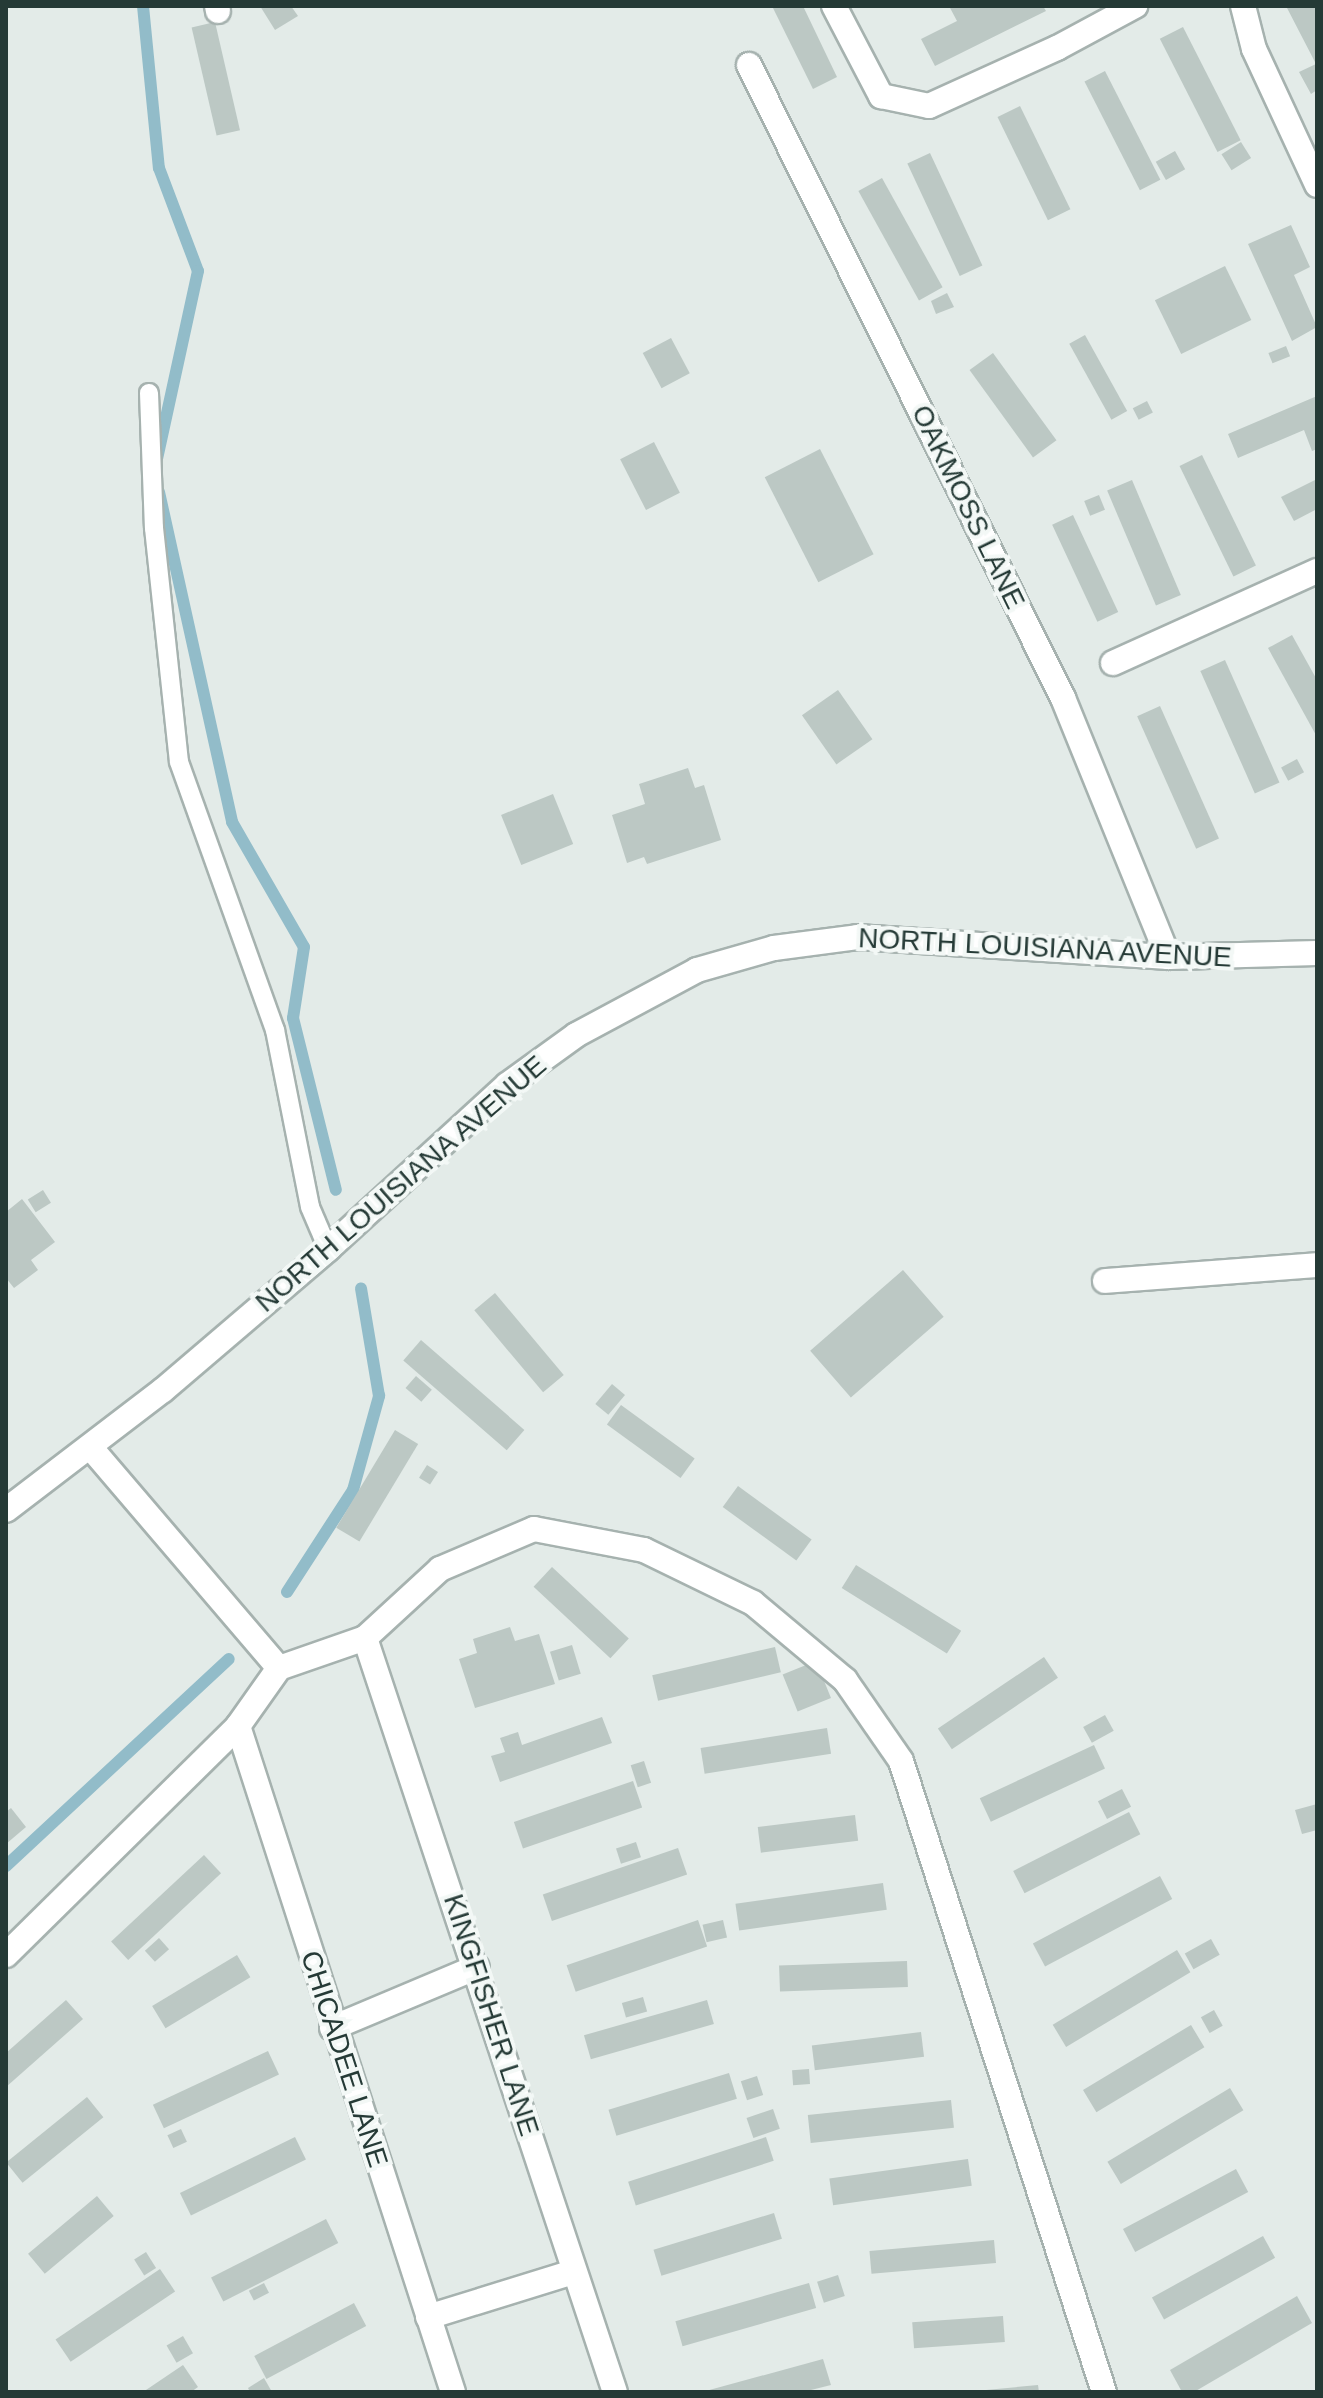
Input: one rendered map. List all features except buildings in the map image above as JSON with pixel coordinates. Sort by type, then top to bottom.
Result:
[{"type":"street","points":[[834,6],[881,96],[929,106],[1057,48],[1135,6]]},
{"type":"street","points":[[1243,6],[1254,49],[1310,156],[1317,185]]},
{"type":"street","name":"OAKMOSS LANE","points":[[749,65],[1063,698],[1168,957]]},
{"type":"street","points":[[1113,663],[1317,571]]},
{"type":"street","name":"NORTH LOUISIANA AVENUE","points":[[6,1510],[91,1448],[328,1249],[507,1085],[587,1028],[697,970],[774,948],[857,937],[1168,957],[1317,953]]},
{"type":"street","points":[[1105,1281],[1317,1265]]},
{"type":"street","points":[[91,1448],[279,1668]]},
{"type":"street","points":[[6,1955],[238,1726],[279,1668],[365,1638],[440,1569],[534,1529],[644,1550],[753,1603],[845,1680],[901,1761],[1104,2392]]},
{"type":"street","name":"KINGFISHER LANE","points":[[365,1638],[477,1967],[573,2272],[615,2392]]},
{"type":"street","name":"CHICADEE LANE","points":[[238,1726],[332,2028],[453,2392]]},
{"type":"street","points":[[332,2028],[477,1967]]},
{"type":"street","points":[[428,2317],[573,2272]]},
{"type":"lane","points":[[149,393],[155,543],[179,762],[275,1030],[310,1207],[328,1249]]},
{"type":"waterway","points":[[143,6],[159,168],[198,271],[157,459]]},
{"type":"waterway","points":[[159,492],[232,822],[304,947],[293,1018],[336,1190]]},
{"type":"waterway","points":[[287,1592],[353,1490],[379,1396],[361,1289]]},
{"type":"waterway","points":[[6,1866],[229,1659]]}]
